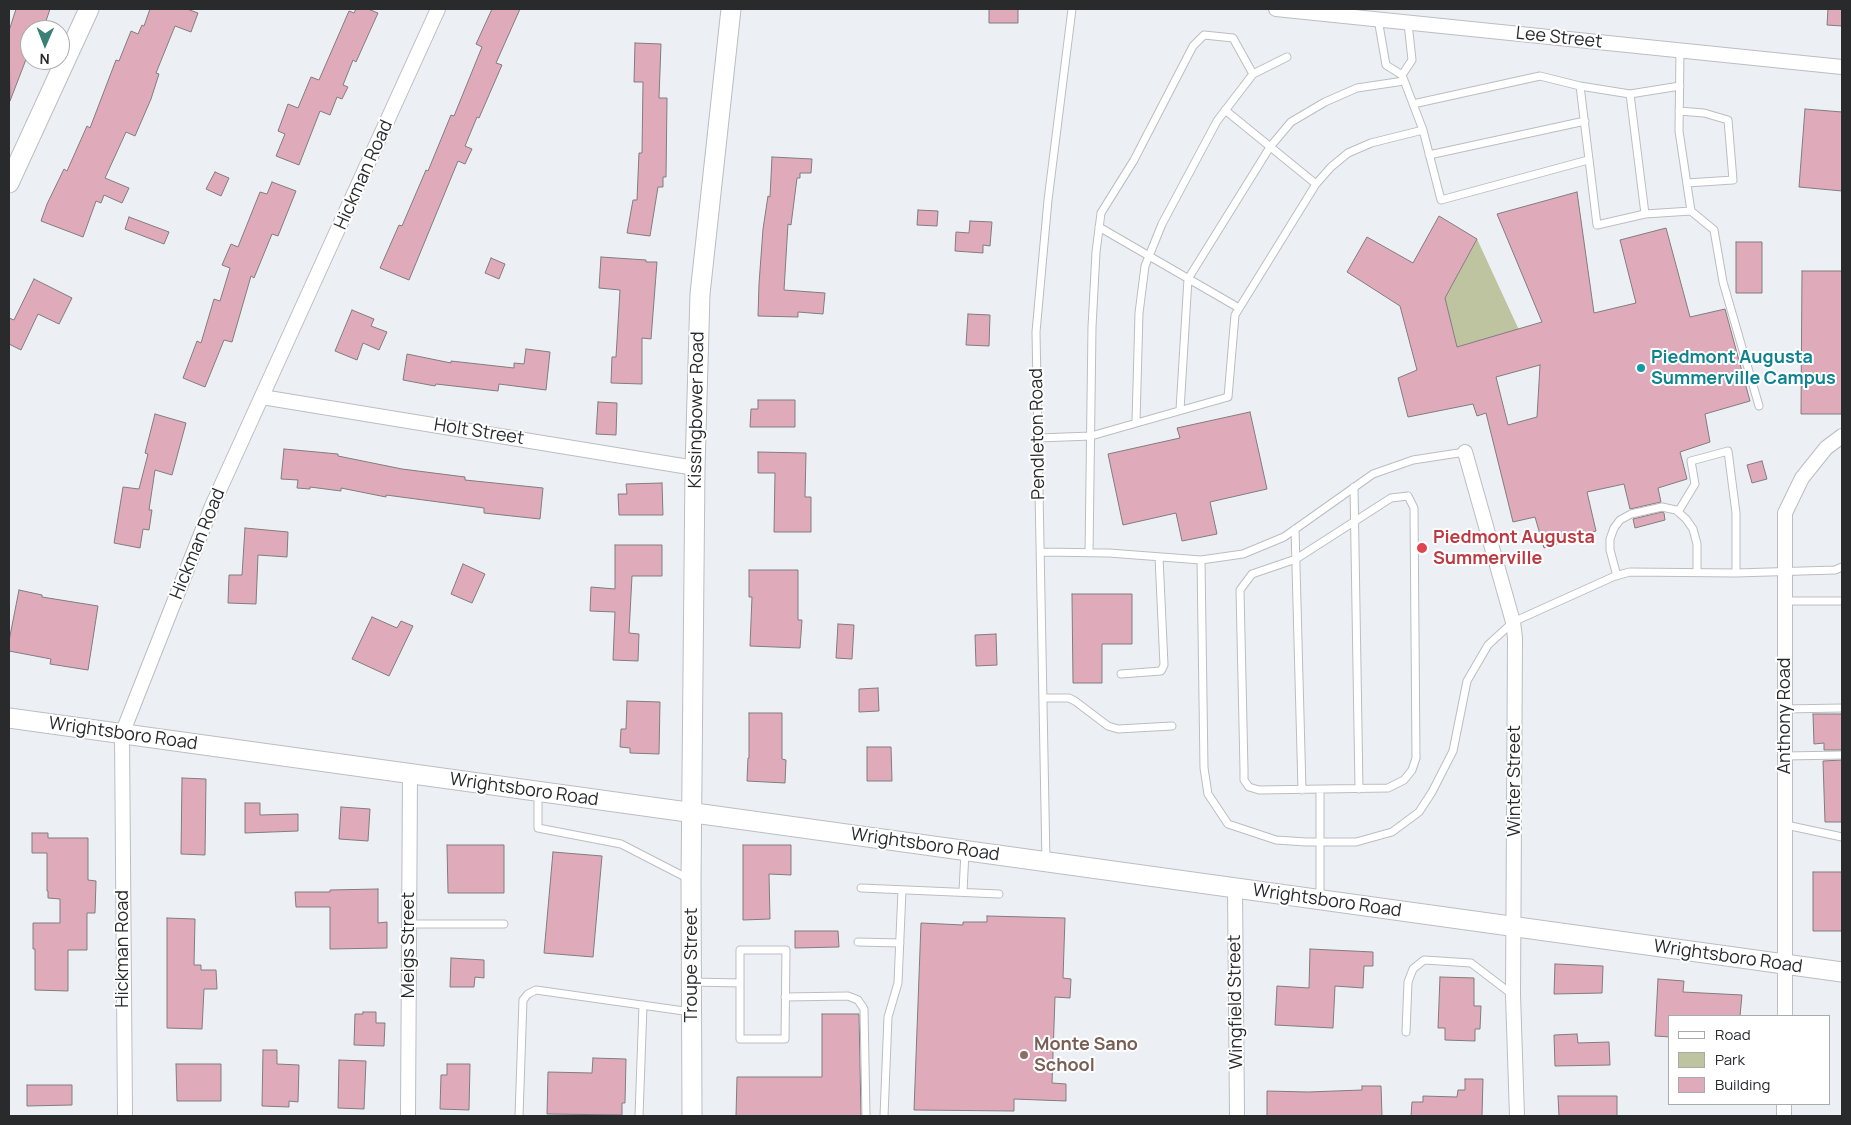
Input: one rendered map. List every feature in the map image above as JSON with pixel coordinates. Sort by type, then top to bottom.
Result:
[{"type":"main road","points":[[9,183],[89,9]]},
{"type":"main road","name":"Kissingbower Road","points":[[692,813],[694,468],[700,294],[731,9]]},
{"type":"main road","name":"Wrightsboro Road","points":[[9,718],[1842,972]]},
{"type":"main road","name":"Troupe Street","points":[[692,813],[692,1116]]},
{"type":"street","name":"Hickman Road","points":[[125,1116],[122,734],[212,506],[438,9]]},
{"type":"street","name":"Lee Street","points":[[1276,9],[1842,67]]},
{"type":"street","name":"Holt Street","points":[[262,396],[694,468]]},
{"type":"street","name":"Anthony Road","points":[[1785,1015],[1785,513],[1802,478],[1826,448],[1842,436]]},
{"type":"street","name":"Winter Street","points":[[1466,452],[1513,622],[1514,995],[1517,1116]]},
{"type":"street","name":"Meigs Street","points":[[408,1116],[410,774]]},
{"type":"street","name":"Wingfield Street","points":[[1235,888],[1238,1116]]},
{"type":"lane","name":"Pendleton Road","points":[[1046,862],[1036,332],[1048,200],[1072,9]]},
{"type":"lane","points":[[1378,19],[1386,65],[1403,78],[1423,130],[1441,200],[1588,160]]},
{"type":"lane","points":[[1403,78],[1412,60],[1408,23]]},
{"type":"lane","points":[[1089,553],[1092,327],[1096,252],[1101,213],[1134,160],[1192,46],[1204,35],[1233,38],[1253,74]]},
{"type":"lane","points":[[1680,51],[1679,131],[1692,211],[1714,230],[1723,282],[1759,406]]},
{"type":"lane","points":[[1136,422],[1139,313],[1145,266],[1162,224],[1217,121],[1225,110],[1253,74],[1288,57]]},
{"type":"lane","points":[[1413,104],[1540,76],[1580,86],[1630,94],[1680,86]]},
{"type":"lane","points":[[1180,410],[1188,279],[1270,147],[1291,122],[1325,102],[1357,88],[1403,78]]},
{"type":"lane","points":[[1580,86],[1588,160],[1598,225],[1645,214],[1692,211]]},
{"type":"lane","points":[[1630,94],[1645,214]]},
{"type":"lane","points":[[1225,110],[1316,184]]},
{"type":"lane","points":[[1679,111],[1704,113],[1728,120],[1733,180],[1687,183]]},
{"type":"lane","points":[[1429,155],[1585,121]]},
{"type":"lane","points":[[1038,438],[1091,436],[1228,397],[1235,315],[1316,184],[1331,167],[1348,153],[1371,143],[1423,130]]},
{"type":"lane","points":[[1099,227],[1239,308]]},
{"type":"lane","points":[[1678,512],[1695,484],[1691,460],[1728,451],[1736,513],[1736,573]]},
{"type":"lane","points":[[1041,552],[1201,560],[1242,554],[1284,537],[1373,474],[1413,460],[1466,452]]},
{"type":"lane","points":[[1354,487],[1359,789]]},
{"type":"lane","points":[[1408,496],[1414,508],[1416,758],[1412,770],[1404,780],[1388,788],[1259,790],[1249,787],[1244,780],[1240,590],[1252,574],[1296,559],[1392,498],[1408,496]]},
{"type":"lane","points":[[1617,576],[1610,550],[1610,539],[1614,528],[1620,520],[1632,514],[1662,507],[1678,512],[1686,519],[1693,530],[1697,544],[1697,572]]},
{"type":"lane","points":[[1295,529],[1302,790]]},
{"type":"lane","points":[[1121,674],[1161,671],[1164,665],[1159,557]]},
{"type":"lane","points":[[1201,560],[1204,768],[1208,794],[1228,824],[1276,840],[1321,842],[1356,842],[1392,832],[1419,812],[1454,751],[1467,681],[1488,645],[1513,622],[1630,572],[1736,573],[1835,570],[1842,568]]},
{"type":"lane","points":[[1785,601],[1842,601]]},
{"type":"lane","points":[[1043,698],[1069,698],[1108,726],[1118,729],[1172,726]]},
{"type":"lane","points":[[1784,709],[1842,708]]},
{"type":"lane","points":[[1785,756],[1842,755]]},
{"type":"lane","points":[[1320,790],[1320,900]]},
{"type":"lane","points":[[538,792],[538,828],[621,844],[691,880]]},
{"type":"lane","points":[[1786,825],[1842,837]]},
{"type":"lane","points":[[963,892],[965,851]]},
{"type":"lane","points":[[861,888],[999,894]]},
{"type":"lane","points":[[884,1116],[888,1017],[898,983],[902,890]]},
{"type":"lane","points":[[409,924],[504,924]]},
{"type":"lane","points":[[858,942],[900,943]]},
{"type":"lane","points":[[740,950],[786,950],[785,1039],[740,1039],[740,983],[740,950]]},
{"type":"lane","points":[[1406,1032],[1408,982],[1413,969],[1424,960],[1471,963],[1514,995]]},
{"type":"lane","points":[[692,982],[740,983]]},
{"type":"lane","points":[[519,1116],[523,1000],[528,994],[536,990],[692,1012]]},
{"type":"lane","points":[[785,997],[848,996],[858,1000],[864,1009],[866,1116]]},
{"type":"lane","points":[[639,1116],[643,1005]]},
{"type":"green space","points":[[1477,239],[1519,330],[1457,347],[1445,298]]},
{"type":"building","points":[[16,9],[50,9],[46,20],[20,20],[20,70],[22,70],[10,101],[9,31]]},
{"type":"building","points":[[150,9],[187,9],[198,13],[191,32],[175,26],[156,73],[159,74],[151,99],[135,136],[126,132],[105,178],[129,188],[122,203],[104,195],[101,203],[96,201],[83,237],[41,221],[64,169],[67,171],[87,126],[90,128],[116,60],[119,61],[131,31],[138,34],[142,25],[144,26]]},
{"type":"building","points":[[356,9],[368,9],[378,13],[356,62],[353,60],[343,85],[348,87],[342,99],[337,97],[330,115],[320,111],[299,165],[276,156],[285,134],[278,131],[288,104],[298,108],[311,77],[319,80],[349,11],[354,13]]},
{"type":"building","points":[[492,9],[520,9],[496,63],[502,65],[465,146],[472,149],[465,164],[458,161],[409,280],[380,268],[399,225],[402,226],[426,170],[428,171],[451,115],[454,116],[482,47],[476,44]]},
{"type":"building","points":[[989,9],[1018,9],[1018,23],[989,23]]},
{"type":"building","points":[[1828,9],[1842,9],[1842,26],[1827,25]]},
{"type":"building","points":[[635,43],[661,44],[659,98],[667,98],[666,177],[663,177],[663,187],[658,187],[650,236],[627,233],[633,200],[637,200],[639,153],[642,153],[643,82],[634,82]]},
{"type":"building","points":[[1805,109],[1842,112],[1842,191],[1799,187]]},
{"type":"building","points":[[772,157],[812,159],[811,173],[800,173],[800,178],[797,178],[791,225],[788,224],[784,290],[825,293],[823,314],[798,312],[798,317],[758,316],[763,229],[768,196],[770,197]]},
{"type":"building","points":[[215,172],[229,178],[221,196],[206,189]]},
{"type":"building","points":[[272,182],[296,191],[278,236],[272,234],[254,278],[251,276],[232,342],[224,340],[205,387],[183,378],[197,341],[201,343],[214,299],[220,301],[230,268],[222,265],[231,244],[238,247],[260,192],[267,194]]},
{"type":"building","name":"Piedmont Augusta Summerville Campus","points":[[1577,192],[1594,313],[1636,303],[1620,240],[1666,228],[1690,317],[1725,309],[1750,401],[1705,414],[1710,442],[1680,452],[1687,479],[1658,488],[1661,502],[1630,509],[1624,484],[1587,492],[1596,531],[1544,548],[1535,517],[1513,522],[1486,413],[1477,416],[1473,404],[1408,417],[1398,378],[1417,370],[1400,306],[1347,272],[1367,237],[1413,263],[1439,216],[1477,239],[1445,298],[1457,347],[1542,322],[1497,214]],"holes":[[[1540,365],[1537,417],[1508,425],[1496,377]]]},
{"type":"building","points":[[918,210],[938,211],[937,226],[917,225]]},
{"type":"building","points":[[129,217],[169,232],[164,244],[125,229]]},
{"type":"building","points":[[970,221],[992,222],[990,246],[983,245],[983,253],[955,251],[956,232],[969,233]]},
{"type":"building","points":[[1736,242],[1762,242],[1762,293],[1736,293]]},
{"type":"building","points":[[601,257],[657,262],[651,339],[642,338],[642,384],[611,383],[612,357],[616,357],[620,290],[599,288]]},
{"type":"building","points":[[491,258],[505,264],[499,279],[485,273]]},
{"type":"building","points":[[1802,271],[1842,271],[1842,414],[1801,414]]},
{"type":"building","points":[[34,279],[72,298],[59,324],[38,314],[21,350],[9,344],[9,318],[14,320]]},
{"type":"building","points":[[352,310],[374,319],[371,326],[387,332],[379,350],[363,343],[357,360],[335,351]]},
{"type":"building","points":[[968,314],[990,315],[989,346],[966,345]]},
{"type":"building","points":[[526,349],[550,352],[546,390],[499,384],[498,391],[436,384],[435,386],[403,380],[407,354],[451,363],[451,361],[514,368],[514,363],[524,364]]},
{"type":"building","points":[[758,400],[795,400],[795,427],[750,427],[751,409],[758,409]]},
{"type":"building","points":[[598,402],[617,403],[616,435],[596,434]]},
{"type":"building","points":[[1250,412],[1267,489],[1210,502],[1217,534],[1182,541],[1176,513],[1123,525],[1108,454],[1180,438],[1177,428]]},
{"type":"building","points":[[155,414],[186,423],[172,475],[155,470],[149,510],[152,510],[149,530],[143,529],[140,548],[114,543],[123,487],[139,489],[148,454],[145,453]]},
{"type":"building","points":[[284,449],[338,454],[338,456],[402,469],[465,477],[465,480],[543,488],[540,519],[484,513],[484,508],[386,495],[386,497],[341,488],[341,491],[310,487],[310,489],[297,488],[298,480],[281,479]]},
{"type":"building","points":[[758,452],[806,453],[805,497],[811,497],[811,532],[774,532],[775,473],[758,473]]},
{"type":"building","points":[[1762,461],[1767,479],[1752,483],[1747,465]]},
{"type":"building","points":[[662,483],[663,515],[619,515],[618,494],[627,494],[626,484]]},
{"type":"building","points":[[1664,513],[1665,520],[1635,528],[1633,519]]},
{"type":"building","points":[[245,528],[288,532],[287,557],[258,555],[256,604],[228,603],[229,575],[242,575]]},
{"type":"building","points":[[615,545],[662,545],[662,576],[632,576],[629,633],[639,634],[638,661],[613,660],[615,612],[590,611],[591,587],[615,589]]},
{"type":"building","points":[[463,564],[485,574],[472,603],[451,594]]},
{"type":"building","points":[[749,570],[798,570],[798,620],[802,620],[800,648],[750,646],[752,597],[749,597]]},
{"type":"building","points":[[19,590],[42,595],[42,597],[98,606],[88,670],[50,664],[51,659],[9,651],[9,641]]},
{"type":"building","points":[[1072,594],[1132,594],[1132,644],[1102,644],[1102,683],[1073,683]]},
{"type":"building","points":[[372,617],[397,628],[401,621],[413,626],[389,676],[352,659]]},
{"type":"building","points":[[838,624],[854,625],[852,659],[836,658]]},
{"type":"building","points":[[996,634],[997,665],[976,666],[975,635]]},
{"type":"building","points":[[878,688],[879,711],[859,712],[859,689]]},
{"type":"building","points":[[627,701],[660,702],[659,754],[630,753],[630,748],[620,747],[621,729],[626,729]]},
{"type":"building","points":[[749,713],[782,713],[782,759],[786,760],[785,783],[747,781]]},
{"type":"building","points":[[1813,714],[1842,714],[1842,750],[1824,750],[1824,743],[1814,744]]},
{"type":"building","points":[[867,747],[891,747],[892,781],[867,781]]},
{"type":"building","points":[[1842,760],[1842,822],[1825,822],[1823,761]]},
{"type":"building","points":[[182,778],[206,779],[205,855],[181,854]]},
{"type":"building","points":[[245,803],[260,803],[260,815],[298,814],[298,831],[245,833]]},
{"type":"building","points":[[341,807],[370,809],[368,841],[339,839]]},
{"type":"building","points":[[32,833],[48,833],[48,838],[88,838],[88,880],[96,881],[95,913],[87,913],[87,950],[68,950],[68,991],[35,990],[33,923],[60,923],[60,899],[48,898],[47,853],[32,853]]},
{"type":"building","points":[[447,845],[504,845],[504,893],[448,893]]},
{"type":"building","points":[[743,845],[791,845],[791,875],[769,874],[770,919],[743,920]]},
{"type":"building","points":[[553,852],[602,856],[593,957],[544,953]]},
{"type":"building","points":[[1813,872],[1842,872],[1842,931],[1813,931]]},
{"type":"building","points":[[378,889],[378,923],[387,922],[387,948],[330,949],[330,907],[296,907],[295,892]]},
{"type":"building","points":[[987,916],[1065,918],[1063,978],[1071,979],[1070,998],[1055,997],[1052,1083],[1066,1084],[1066,1101],[1014,1099],[1014,1111],[914,1110],[921,923],[963,925],[963,922],[987,922]]},
{"type":"building","points":[[167,918],[195,919],[194,965],[201,965],[201,970],[216,970],[217,989],[204,989],[202,1029],[167,1028]]},
{"type":"building","points":[[795,931],[838,931],[839,947],[795,948]]},
{"type":"building","points":[[1310,949],[1373,952],[1373,966],[1364,966],[1363,988],[1335,986],[1333,1028],[1275,1025],[1277,986],[1309,988]]},
{"type":"building","points":[[451,958],[484,960],[484,978],[475,977],[474,987],[450,987]]},
{"type":"building","points":[[1555,964],[1603,966],[1602,993],[1554,994]]},
{"type":"building","points":[[1440,977],[1474,978],[1474,1006],[1481,1006],[1480,1029],[1475,1029],[1475,1041],[1445,1040],[1445,1028],[1438,1028]]},
{"type":"building","points":[[1658,979],[1684,981],[1683,992],[1742,995],[1740,1015],[1668,1015],[1668,1037],[1655,1036]]},
{"type":"building","points":[[363,1012],[376,1012],[376,1023],[385,1023],[384,1046],[354,1045],[355,1014],[363,1014]]},
{"type":"building","points":[[822,1014],[859,1014],[861,1116],[736,1116],[737,1077],[822,1077]]},
{"type":"building","points":[[1577,1034],[1578,1043],[1609,1042],[1610,1065],[1555,1066],[1554,1035]]},
{"type":"building","points":[[263,1050],[277,1050],[277,1064],[299,1065],[298,1102],[289,1101],[289,1107],[262,1106]]},
{"type":"building","points":[[593,1058],[626,1059],[625,1103],[622,1103],[622,1115],[547,1114],[548,1072],[592,1073]]},
{"type":"building","points":[[339,1060],[366,1061],[364,1109],[338,1108]]},
{"type":"building","points":[[176,1064],[221,1064],[221,1101],[177,1101]]},
{"type":"building","points":[[447,1064],[470,1064],[469,1110],[440,1109],[441,1075],[447,1075]]},
{"type":"building","points":[[1465,1079],[1483,1079],[1482,1116],[1411,1116],[1412,1102],[1423,1102],[1423,1096],[1457,1097],[1458,1090],[1465,1090]]},
{"type":"building","points":[[27,1085],[72,1085],[72,1105],[27,1106]]},
{"type":"building","points":[[1362,1086],[1381,1086],[1382,1116],[1267,1116],[1267,1091],[1362,1090]]},
{"type":"building","points":[[1558,1096],[1617,1096],[1617,1116],[1559,1116]]},
{"type":"place","name":"Piedmont Augusta Summerville Campus","points":[[1641,368]]},
{"type":"place","name":"Piedmont Augusta Summerville","points":[[1422,548]]},
{"type":"place","name":"Monte Sano School","points":[[1024,1055]]}]
